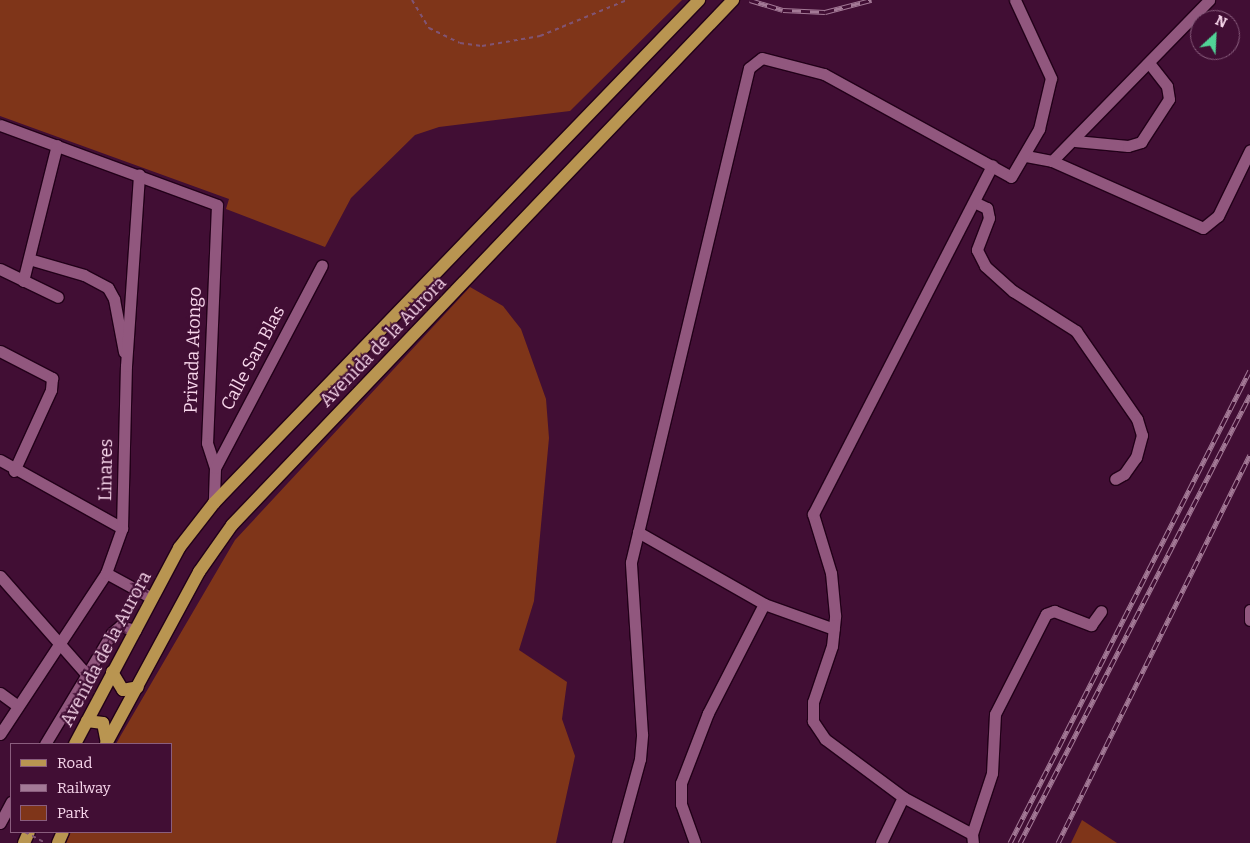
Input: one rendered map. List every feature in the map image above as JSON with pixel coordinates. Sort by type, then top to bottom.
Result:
[{"type":"main road","name":"Avenida de la Aurora","points":[[76,743],[183,543],[214,503],[699,0]]},
{"type":"main road","name":"Avenida de la Aurora","points":[[107,743],[199,572],[232,525],[733,0]]},
{"type":"main road","points":[[112,672],[123,690],[138,687]]},
{"type":"main road","points":[[87,721],[105,725],[106,743]]},
{"type":"street","points":[[617,843],[640,759],[639,685],[629,586],[638,532],[752,62],[768,59],[824,74],[1011,177],[1026,156],[1047,104],[1051,78],[1015,0]]},
{"type":"street","points":[[1052,161],[1075,141],[1209,0]]},
{"type":"street","points":[[1075,141],[1128,146],[1141,142],[1169,99],[1167,86],[1150,63]]},
{"type":"street","points":[[0,125],[139,174]]},
{"type":"street","points":[[23,281],[57,145]]},
{"type":"street","points":[[1026,156],[1052,161],[1203,228],[1218,216],[1250,150]]},
{"type":"street","points":[[992,165],[813,514],[831,573],[834,629],[813,702],[815,726],[832,745],[903,798],[972,839],[992,773],[995,714],[1046,614],[1054,611],[1091,625],[1101,611]]},
{"type":"street","name":"Privada Atongo","points":[[139,174],[210,200],[218,208],[207,443],[215,468],[214,503]]},
{"type":"street","name":"Linares","points":[[0,734],[106,573],[122,528],[126,366],[139,174]]},
{"type":"street","points":[[974,202],[987,208],[989,218],[977,250],[985,266],[1012,291],[1076,331],[1137,419],[1142,435],[1136,457],[1124,474],[1115,479]]},
{"type":"street","points":[[29,259],[84,274],[108,288],[114,299],[126,366]]},
{"type":"street","name":"Calle San Blas","points":[[215,468],[322,265]]},
{"type":"street","points":[[0,269],[58,297]]},
{"type":"street","points":[[0,351],[52,378],[51,390],[14,471]]},
{"type":"street","points":[[0,460],[14,471],[122,528]]},
{"type":"street","points":[[638,532],[764,604],[834,629]]},
{"type":"street","points":[[106,573],[152,598]]},
{"type":"street","points":[[0,576],[86,674]]},
{"type":"street","points":[[694,843],[681,804],[681,783],[708,713],[764,604]]},
{"type":"street","points":[[1250,610],[1250,620]]},
{"type":"street","points":[[46,743],[117,626],[135,630]]},
{"type":"street","points":[[0,693],[18,706]]},
{"type":"street","points":[[881,843],[903,798]]},
{"type":"street","points":[[0,823],[10,804]]},
{"type":"path","points":[[412,0],[429,28],[443,37],[482,46],[540,36],[627,0]]},
{"type":"path","points":[[27,833],[46,843]]},
{"type":"green space","points":[[0,0],[682,0],[570,111],[439,127],[415,135],[351,198],[325,247],[226,209],[229,199],[0,116]]},
{"type":"green space","points":[[470,287],[503,306],[521,329],[546,399],[549,438],[534,601],[519,650],[567,682],[562,719],[575,756],[556,843],[66,843],[71,833],[172,833],[172,743],[117,743],[235,540]]},
{"type":"green space","points":[[1082,820],[1117,843],[1071,843]]},
{"type":"railway","points":[[750,0],[783,10],[825,12],[871,0]]},
{"type":"railway","points":[[1010,843],[1250,370]]},
{"type":"railway","points":[[1020,843],[1250,395]]},
{"type":"railway","points":[[1058,843],[1250,455]]}]
